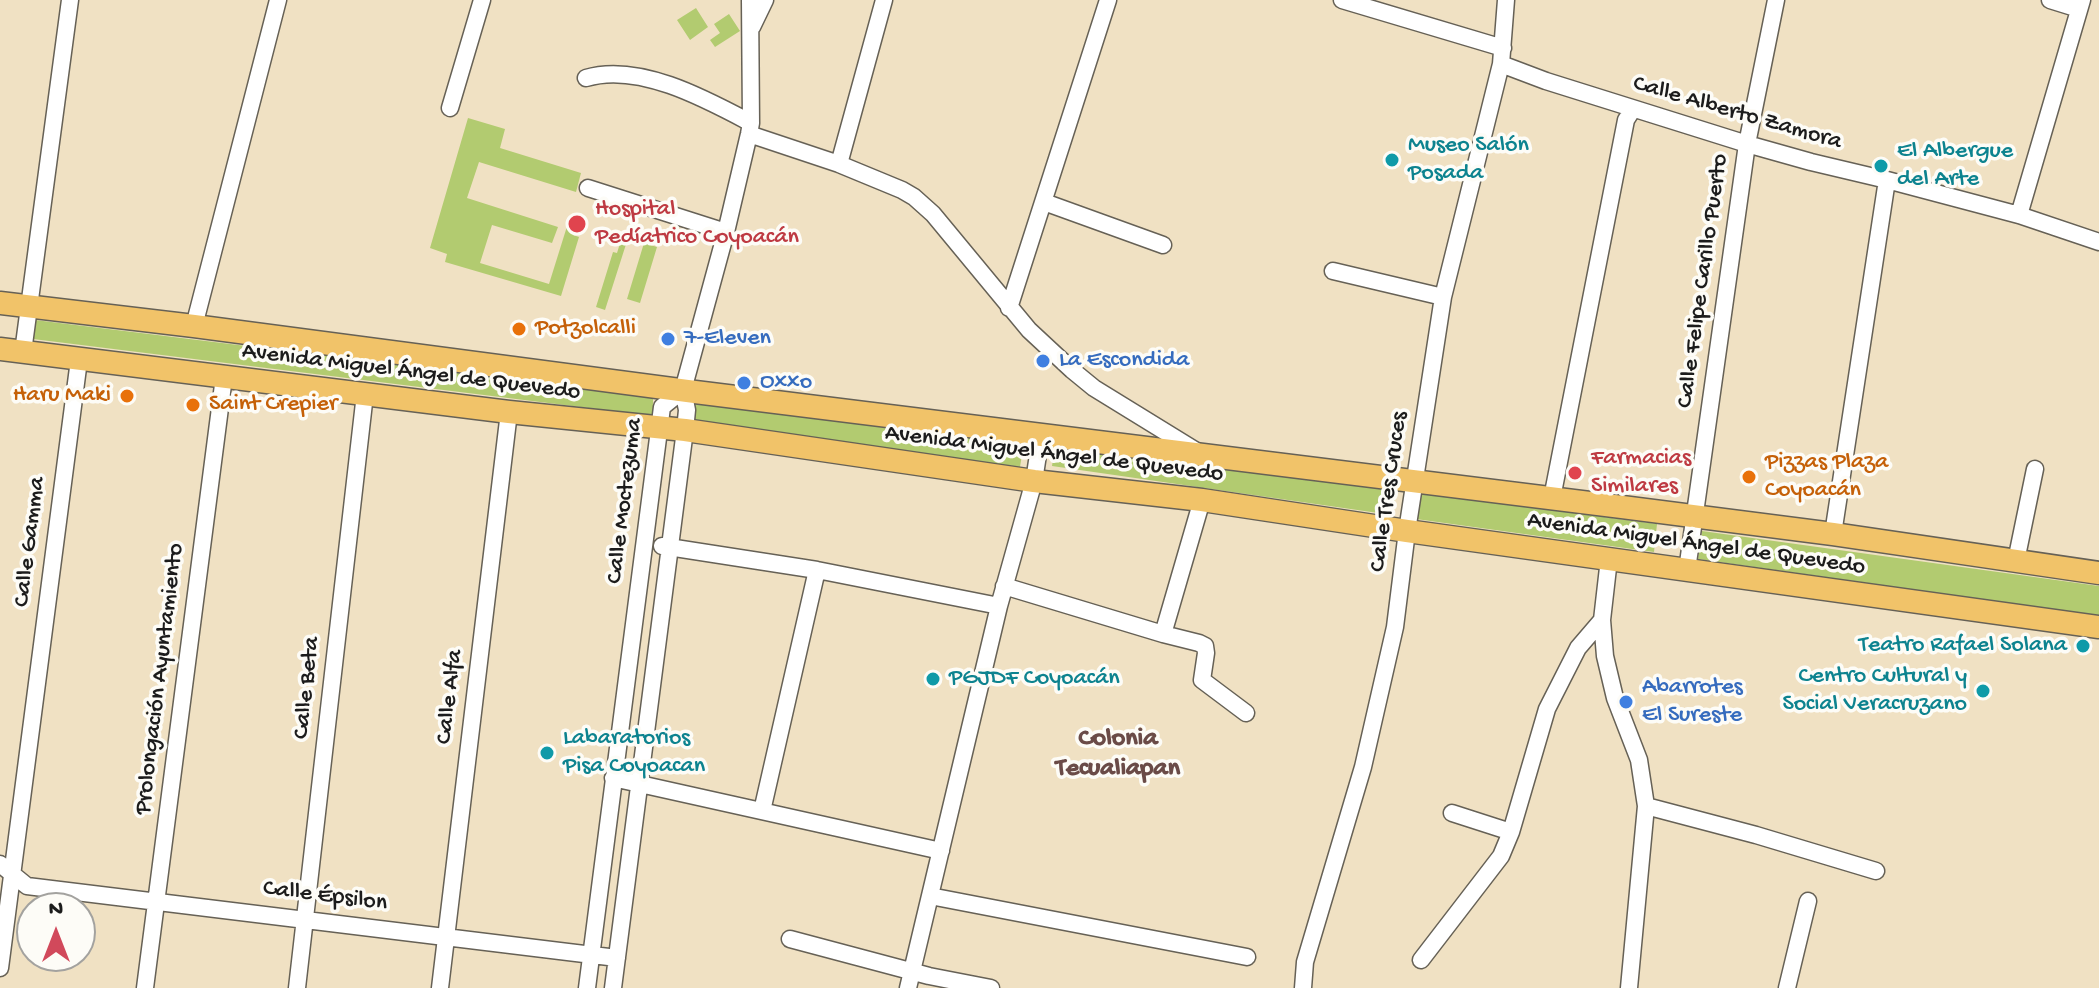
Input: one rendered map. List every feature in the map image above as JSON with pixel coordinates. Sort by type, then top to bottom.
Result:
[{"type":"main road","name":"Avenida Miguel Ángel de Quevedo","points":[[0,303],[1833,534],[2099,573]]},
{"type":"main road","name":"Avenida Miguel Ángel de Quevedo","points":[[11,351],[509,412],[685,430],[2099,627]]},
{"type":"street","points":[[11,351],[30,307],[70,0]]},
{"type":"street","points":[[194,326],[278,0]]},
{"type":"street","points":[[450,108],[482,0]]},
{"type":"street","points":[[683,390],[750,129],[750,0]]},
{"type":"street","points":[[750,32],[765,0]]},
{"type":"street","points":[[839,164],[884,0]]},
{"type":"street","points":[[1009,308],[1108,0]]},
{"type":"street","name":"Calle Alberto Zamora","points":[[1342,0],[1502,56],[1546,81],[1633,109],[1811,162],[2019,215],[2099,242]]},
{"type":"street","name":"Calle Tres Cruces","points":[[1303,988],[1305,962],[1363,767],[1395,627],[1443,297],[1502,56],[1506,0]]},
{"type":"street","name":"Calle Felipe Carillo Puerto","points":[[1687,570],[1747,144],[1776,0]]},
{"type":"street","points":[[2019,215],[2080,5],[2050,0]]},
{"type":"street","points":[[586,78],[610,73],[640,77],[707,101],[750,129],[902,190],[933,214],[1009,308],[1050,351],[1094,388],[1201,454]]},
{"type":"street","points":[[1552,498],[1626,120],[1633,109]]},
{"type":"street","points":[[1833,534],[1887,180]]},
{"type":"street","points":[[588,188],[726,232]]},
{"type":"street","points":[[1044,202],[1163,245]]},
{"type":"street","points":[[1333,271],[1443,297]]},
{"type":"street","name":"Calle Gamma","points":[[0,968],[6,869],[79,360]]},
{"type":"street","name":"Prolongación Ayuntamiento","points":[[145,988],[224,377]]},
{"type":"street","name":"Calle Moctezuma","points":[[587,988],[662,407],[683,390],[687,410],[685,430],[613,988]]},
{"type":"street","name":"Calle Beta","points":[[297,988],[365,394]]},
{"type":"street","name":"Calle Alfa","points":[[440,988],[509,412]]},
{"type":"street","points":[[910,980],[999,606],[1034,481],[1041,435]]},
{"type":"street","points":[[2016,561],[2035,469]]},
{"type":"street","points":[[1163,634],[1202,500]]},
{"type":"street","points":[[645,544],[817,570],[999,606]]},
{"type":"street","points":[[1609,559],[1602,620],[1605,656],[1615,698],[1639,760],[1646,806],[1629,988]]},
{"type":"street","points":[[762,811],[817,570]]},
{"type":"street","points":[[1004,586],[1205,646],[1202,680],[1246,713]]},
{"type":"street","points":[[1421,960],[1501,856],[1547,709],[1578,648],[1602,620]]},
{"type":"street","points":[[613,778],[941,851]]},
{"type":"street","points":[[1646,806],[1876,871]]},
{"type":"street","points":[[1452,813],[1511,832]]},
{"type":"street","points":[[5,896],[27,886],[6,869]]},
{"type":"street","name":"Calle Épsilon","points":[[27,886],[617,958]]},
{"type":"street","points":[[930,896],[1247,957]]},
{"type":"street","points":[[1787,988],[1808,901]]},
{"type":"street","points":[[790,939],[910,980],[991,988]]},
{"type":"green space","points":[[696,8],[708,27],[690,40],[677,20]]},
{"type":"green space","points":[[729,14],[740,31],[715,47],[710,40],[720,33],[714,24]]},
{"type":"green space","points":[[468,118],[505,129],[500,148],[581,173],[576,192],[479,162],[467,198],[558,227],[552,243],[492,225],[480,263],[549,284],[569,220],[577,223],[573,235],[579,237],[561,296],[445,262],[447,254],[430,248]]},
{"type":"green space","points":[[622,237],[628,238],[605,310],[596,307],[613,252],[617,253]]},
{"type":"green space","points":[[644,243],[657,247],[640,303],[627,299]]},
{"type":"green space","points":[[35,320],[653,396],[653,416],[33,339]]},
{"type":"green space","points":[[695,402],[1024,442],[1020,467],[695,421]]},
{"type":"green space","points":[[1055,446],[1397,489],[1392,515],[1052,466]]},
{"type":"green space","points":[[1422,493],[1657,524],[1654,552],[1416,519]]},
{"type":"green space","points":[[1702,531],[2099,586],[2099,616],[1698,559]]},
{"type":"place","name":"Museo Salón Posada","points":[[1392,160]]},
{"type":"place","name":"El Albergue del Arte","points":[[1881,166]]},
{"type":"place","name":"Hospital Pedíatrico Coyoacán","points":[[577,224]]},
{"type":"place","name":"Potzolcalli","points":[[519,329]]},
{"type":"place","name":"7-Eleven","points":[[668,339]]},
{"type":"place","name":"La Escondida","points":[[1043,361]]},
{"type":"place","name":"Oxxo","points":[[744,383]]},
{"type":"place","name":"Haru Maki","points":[[127,396]]},
{"type":"place","name":"Saint Crepier","points":[[193,405]]},
{"type":"place","name":"Farmacias Similares","points":[[1575,473]]},
{"type":"place","name":"Pizzas Plaza Coyoacán","points":[[1749,477]]},
{"type":"place","name":"Teatro Rafael Solana","points":[[2083,646]]},
{"type":"place","name":"PGJDF Coyoacán","points":[[933,679]]},
{"type":"place","name":"Centro Cultural y Social Veracruzano","points":[[1983,691]]},
{"type":"place","name":"Abarrotes El Sureste","points":[[1626,702]]},
{"type":"place","name":"Labaratorios Pisa Coyoacan","points":[[547,753]]},
{"type":"district","name":"Colonia Tecualiapan","points":[[1118,755]]}]
